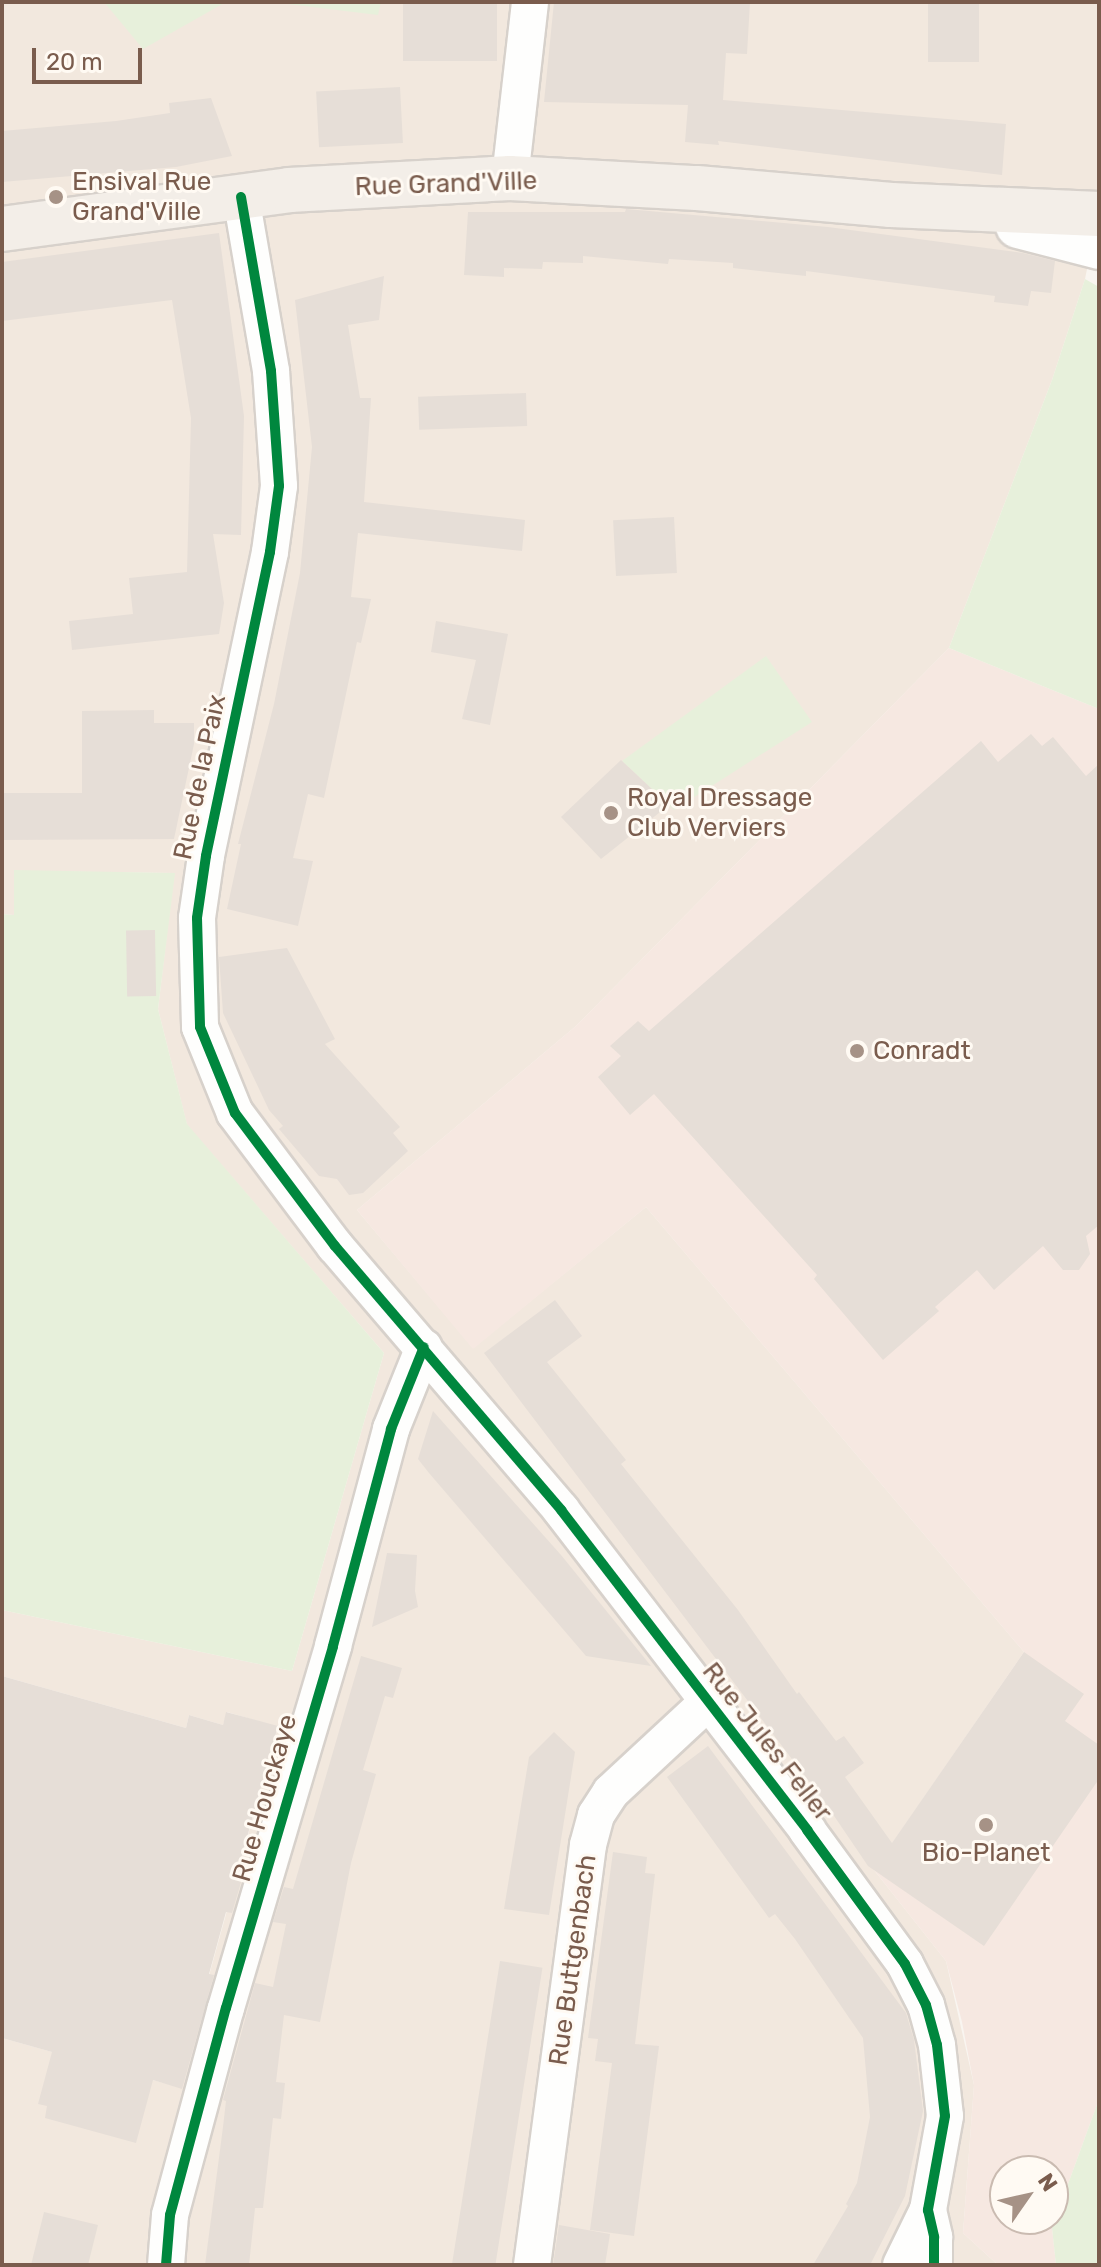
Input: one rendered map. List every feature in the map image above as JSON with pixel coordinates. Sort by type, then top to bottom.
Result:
[{"type":"main road","name":"Rue Grand'Ville","points":[[2,229],[303,189],[510,178],[697,188],[891,205],[1099,214]]},
{"type":"main road","name":"Rue Grand'Ville","points":[[891,205],[1099,236]]},
{"type":"main road","points":[[1018,226],[1099,247]]},
{"type":"street","points":[[510,178],[530,2]]},
{"type":"street","name":"Rue de la Paix","points":[[241,197],[271,371],[279,486],[270,552],[201,886],[197,918],[200,1027],[235,1113],[335,1246],[393,1311]]},
{"type":"street","name":"Rue Jules Feller","points":[[393,1311],[561,1510],[880,1927],[926,2005],[938,2051],[945,2116],[928,2210],[934,2237],[934,2265]]},
{"type":"street","name":"Rue Houckaye","points":[[166,2265],[170,2215],[226,2008],[333,1646],[391,1429],[424,1347]]},
{"type":"street","name":"Rue Buttgenbach","points":[[532,2265],[588,1845],[596,1815],[611,1792],[708,1702]]},
{"type":"street","points":[[901,2265],[928,2210]]},
{"type":"shaded area","points":[[2,2],[1099,2],[1099,210],[1085,279],[1052,380],[949,648],[576,1026],[357,1210],[473,1348],[646,1207],[1024,1652],[874,1870],[946,1961],[974,2085],[963,2233],[998,2265],[2,2265],[2,2038],[178,2087],[278,1727],[227,1712],[223,1725],[189,1715],[186,1728],[2,1676],[2,1610],[292,1671],[384,1353],[187,1125],[158,1009],[174,873],[14,871],[14,915],[2,914]]},
{"type":"shaded area","points":[[949,648],[1099,709],[1099,2099],[1069,2181],[1069,2155],[989,2155],[989,2235],[1053,2235],[1056,2265],[998,2265],[963,2233],[974,2085],[962,2022],[946,1961],[874,1870],[1024,1652],[646,1207],[473,1349],[357,1210],[576,1026]]},
{"type":"green space","points":[[104,2],[226,2],[143,49]]},
{"type":"green space","points":[[271,2],[381,2],[378,15]]},
{"type":"green space","points":[[1085,279],[1099,287],[1099,709],[949,648],[1052,380]]},
{"type":"green space","points":[[766,656],[812,722],[674,810],[622,761]]},
{"type":"green space","points":[[14,870],[175,873],[158,1009],[187,1124],[384,1353],[292,1671],[2,1610],[2,914],[14,915]]},
{"type":"green space","points":[[1099,2099],[1099,2265],[1056,2265],[1053,2235],[1069,2235],[1069,2181]]},
{"type":"building","points":[[403,2],[497,2],[497,61],[403,61]]},
{"type":"building","points":[[554,2],[750,2],[747,54],[726,53],[723,100],[1006,124],[1002,175],[718,141],[719,145],[685,142],[688,105],[544,102]]},
{"type":"building","points":[[928,2],[979,2],[979,62],[928,62]]},
{"type":"building","points":[[400,87],[403,143],[319,147],[316,91]]},
{"type":"building","points":[[211,98],[232,156],[176,167],[2,182],[2,131],[170,113],[169,103]]},
{"type":"building","points":[[626,209],[828,227],[1023,253],[1055,261],[1051,293],[1031,291],[1028,306],[994,302],[995,296],[806,271],[806,276],[733,268],[733,263],[669,259],[668,264],[583,256],[583,263],[543,262],[542,269],[504,268],[504,277],[464,275],[468,212],[625,212]]},
{"type":"building","points":[[219,233],[244,416],[241,535],[213,534],[224,603],[219,634],[72,650],[69,621],[133,614],[129,578],[187,572],[191,418],[172,300],[2,321],[2,262]]},
{"type":"building","points":[[384,276],[379,320],[348,325],[360,398],[371,398],[364,502],[525,520],[522,551],[358,533],[351,597],[371,599],[361,643],[357,642],[324,798],[308,794],[293,858],[313,861],[298,926],[227,909],[241,844],[238,844],[274,704],[300,573],[312,447],[295,300]]},
{"type":"building","points":[[526,393],[527,426],[419,430],[418,397]]},
{"type":"building","points":[[674,517],[677,573],[616,576],[613,520]]},
{"type":"building","points":[[436,621],[508,634],[490,725],[462,719],[476,660],[431,652]]},
{"type":"building","points":[[154,710],[154,723],[194,723],[194,744],[174,839],[2,840],[2,793],[82,793],[82,711]]},
{"type":"building","name":"Conradt","points":[[1031,734],[1042,746],[1053,737],[1086,776],[1099,764],[1099,1225],[1086,1236],[1090,1254],[1079,1270],[1063,1270],[1043,1246],[994,1290],[977,1270],[935,1307],[939,1311],[883,1360],[814,1279],[817,1275],[654,1094],[630,1115],[598,1077],[621,1056],[610,1046],[638,1021],[649,1031],[981,741],[998,762]]},
{"type":"building","name":"Royal Dressage Club Verviers","points":[[621,760],[669,805],[601,859],[561,817]]},
{"type":"building","points":[[155,930],[156,996],[127,996],[126,931]]},
{"type":"building","points":[[287,948],[335,1039],[325,1044],[400,1127],[393,1133],[408,1151],[363,1193],[349,1195],[337,1179],[319,1176],[279,1129],[283,1126],[269,1110],[223,1013],[219,957]]},
{"type":"building","points":[[555,1300],[582,1336],[547,1362],[626,1460],[621,1464],[738,1610],[797,1694],[799,1692],[836,1741],[844,1736],[864,1763],[845,1777],[892,1843],[1024,1652],[1084,1694],[1065,1721],[1099,1745],[1099,1779],[984,1946],[868,1866],[826,1804],[484,1353]]},
{"type":"building","points":[[433,1411],[561,1555],[651,1666],[586,1656],[429,1473],[418,1459]]},
{"type":"building","points":[[387,1553],[417,1555],[415,1591],[418,1607],[372,1627]]},
{"type":"building","points":[[361,1656],[402,1668],[393,1698],[385,1696],[363,1770],[376,1774],[351,1863],[320,2022],[284,2015],[276,2082],[285,2083],[281,2119],[273,2118],[263,2208],[255,2208],[249,2265],[205,2265],[226,2101],[223,2100],[255,1983],[273,1987],[286,1924],[273,1922],[284,1887],[293,1889]]},
{"type":"building","points":[[2,1676],[186,1728],[189,1715],[223,1725],[226,1712],[278,1726],[236,1877],[242,1879],[232,1913],[226,1912],[209,1974],[214,1975],[182,2089],[153,2080],[136,2143],[45,2118],[47,2106],[38,2104],[52,2052],[2,2038]]},
{"type":"building","points":[[554,1732],[575,1752],[549,1915],[504,1909],[529,1757]]},
{"type":"building","points":[[708,1746],[906,2013],[914,2040],[923,2111],[905,2196],[870,2265],[813,2265],[848,2206],[846,2204],[857,2183],[870,2117],[863,2038],[795,1939],[775,1914],[769,1918],[667,1777]]},
{"type":"building","points":[[613,1852],[647,1857],[645,1873],[655,1874],[635,2044],[659,2046],[634,2236],[590,2230],[612,2063],[595,2061],[598,2039],[588,2038]]},
{"type":"building","points":[[500,1961],[542,1968],[495,2265],[452,2265]]},
{"type":"building","points":[[44,2212],[98,2225],[88,2265],[31,2265]]},
{"type":"building","points":[[559,2225],[610,2234],[605,2265],[553,2265]]},
{"type":"cycle path","points":[[241,197],[271,371],[279,486],[270,552],[206,856],[197,918],[200,1027],[235,1113],[335,1246],[561,1510],[807,1830],[905,1964],[926,2005],[937,2045],[945,2116],[928,2210],[934,2237],[934,2265]]},
{"type":"cycle path","points":[[166,2265],[170,2215],[226,2008],[333,1646],[391,1429],[424,1347]]},
{"type":"place","name":"Ensival Rue Grand'Ville","points":[[56,197]]},
{"type":"place","name":"Royal Dressage Club Verviers","points":[[611,813]]},
{"type":"place","name":"Conradt","points":[[857,1051]]},
{"type":"place","name":"Bio-Planet","points":[[986,1825]]}]
